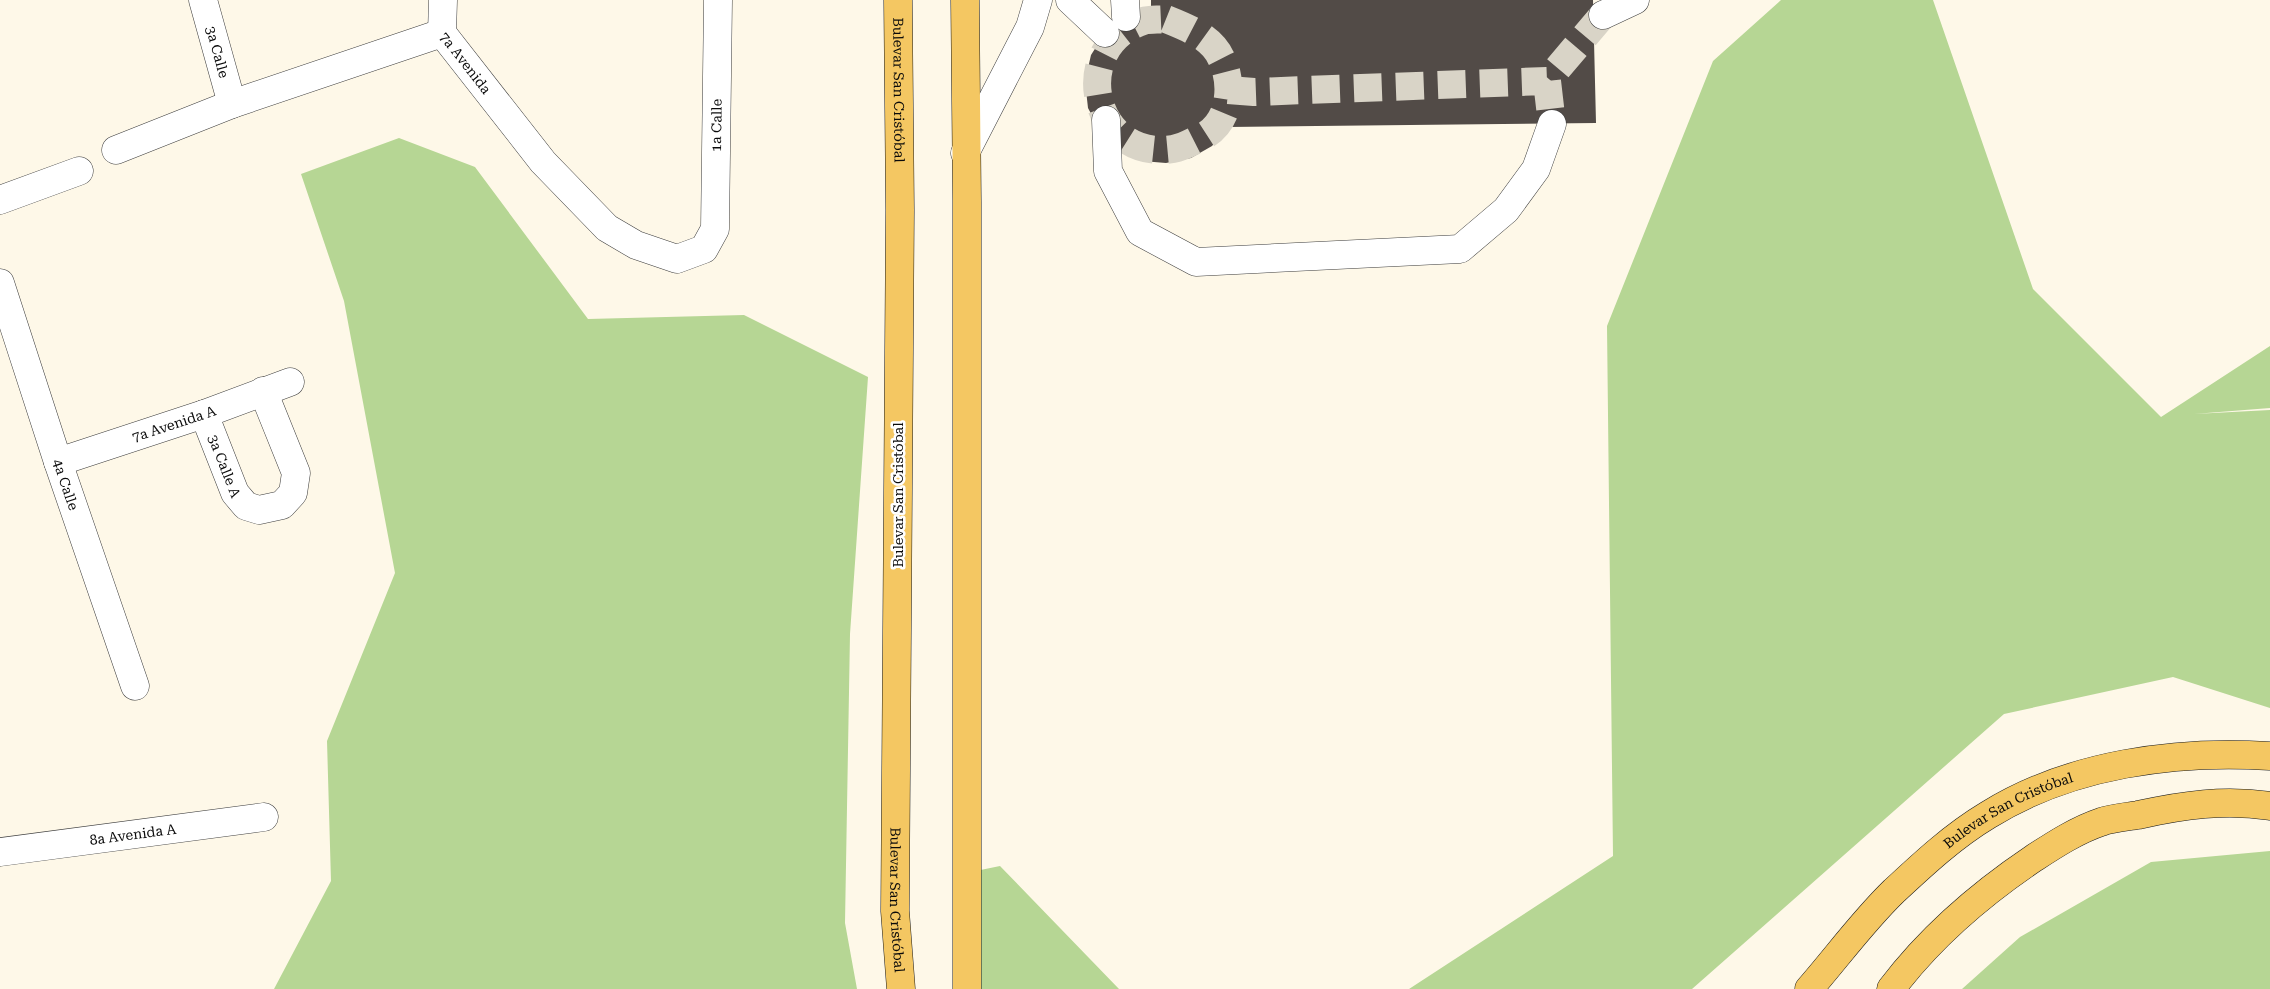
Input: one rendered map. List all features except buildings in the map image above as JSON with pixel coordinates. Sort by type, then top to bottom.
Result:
[{"type":"main road","name":"Bulevar San Cristóbal","points":[[898,0],[900,220],[896,911],[901,989]]},
{"type":"main road","points":[[965,0],[967,200],[967,989]]},
{"type":"main road","name":"Bulevar San Cristóbal","points":[[1809,989],[1892,893],[1942,847],[1988,815],[2031,792],[2114,766],[2154,759],[2196,755],[2270,756]]},
{"type":"main road","points":[[1891,989],[1906,969],[1949,923],[1994,885],[2053,845],[2100,822],[2196,803],[2245,802],[2270,806]]},
{"type":"street","name":"3a Calle","points":[[203,0],[232,104]]},
{"type":"street","points":[[442,33],[443,0]]},
{"type":"street","name":"1a Calle","points":[[704,249],[715,229],[718,0]]},
{"type":"street","points":[[966,153],[1030,27],[1038,0]]},
{"type":"street","points":[[1603,15],[1635,0]]},
{"type":"street","points":[[1071,2],[1119,17]]},
{"type":"street","name":"7a Avenida","points":[[116,150],[232,104],[442,33],[543,162],[606,228],[636,245],[677,260],[704,249]]},
{"type":"street","points":[[1106,120],[1108,171],[1140,232],[1196,262],[1460,249],[1506,210],[1536,169],[1552,124]]},
{"type":"street","points":[[0,200],[79,171]]},
{"type":"street","name":"4a Calle","points":[[0,282],[58,462],[135,686]]},
{"type":"street","name":"7a Avenida A","points":[[58,462],[204,414],[290,382]]},
{"type":"street","name":"3a Calle A","points":[[204,414],[235,493],[246,506],[259,510],[282,505],[293,493],[296,473],[263,391]]},
{"type":"street","name":"8a Avenida A","points":[[0,852],[264,816]]},
{"type":"green space","points":[[1781,0],[1933,0],[2033,289],[2161,417],[2270,346],[2270,408],[2194,414],[2270,410],[2270,708],[2173,677],[2004,714],[1692,989],[1409,989],[1613,856],[1607,326],[1713,61]]},
{"type":"green space","points":[[399,138],[475,167],[588,319],[744,315],[868,377],[850,634],[845,923],[857,989],[274,989],[331,881],[327,741],[395,573],[344,301],[301,174]]},
{"type":"green space","points":[[2270,851],[2270,989],[1962,989],[2020,937],[2151,862]]},
{"type":"green space","points":[[1000,866],[1119,989],[980,989],[961,874]]},
{"type":"tunnel","points":[[1228,90],[1254,92],[1547,81],[1603,15]]},
{"type":"tunnel","points":[[1166,19],[1198,34],[1217,51],[1228,79],[1228,101],[1220,121],[1204,136],[1173,149],[1146,148],[1124,138],[1108,122],[1099,100],[1097,77],[1104,55],[1119,35],[1143,21],[1166,19]]},
{"type":"tunnel","points":[[1547,81],[1552,124]]}]
